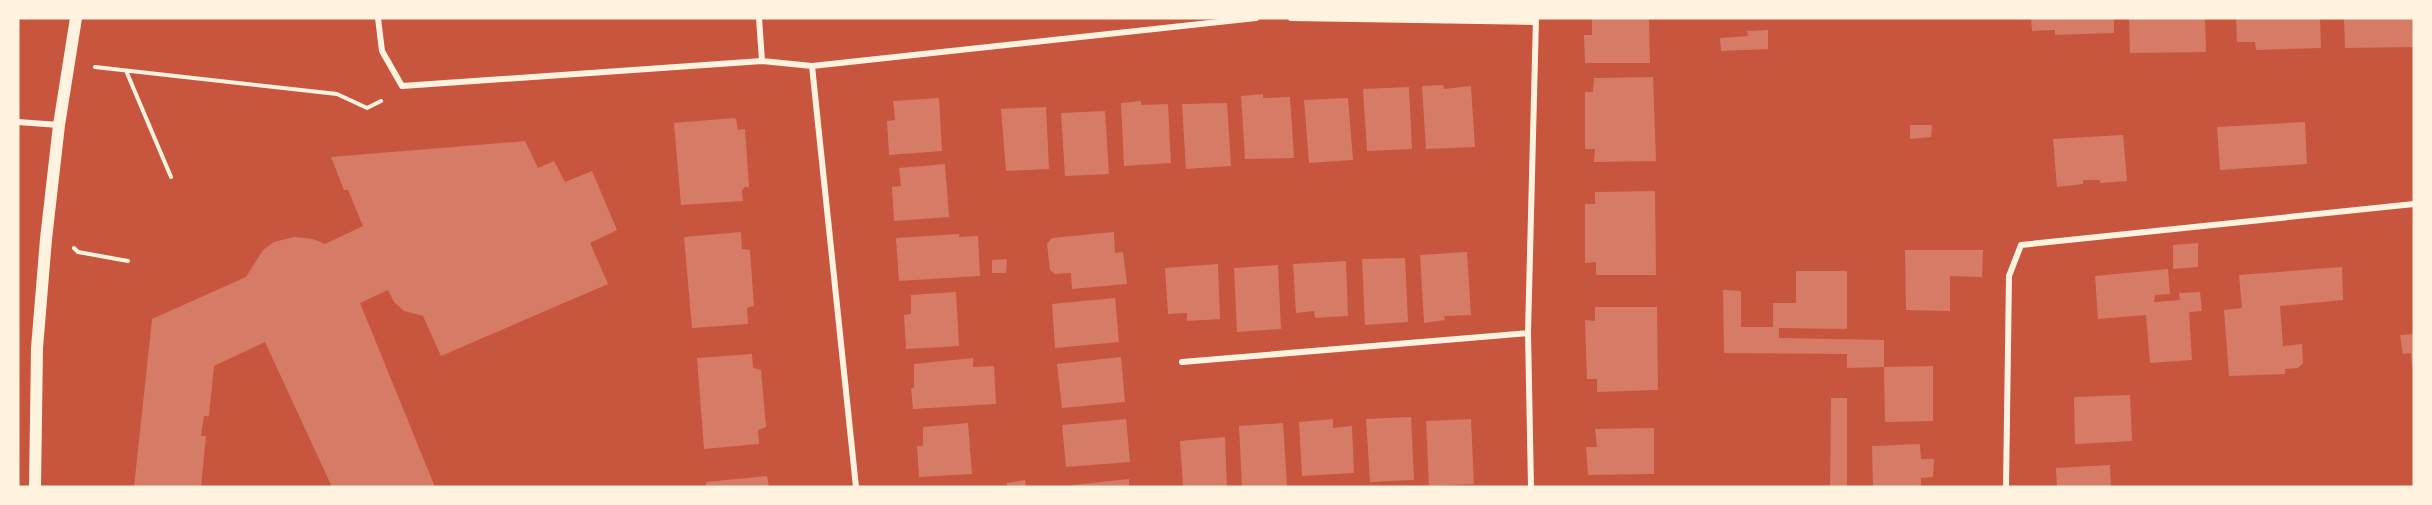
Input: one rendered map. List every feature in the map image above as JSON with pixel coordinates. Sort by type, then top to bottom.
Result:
[{"type":"main road","points":[[35,487],[37,348],[46,239],[59,125],[71,63],[76,18]]},
{"type":"street","points":[[378,18],[382,51],[402,86],[762,61],[812,66],[1256,18]]},
{"type":"street","points":[[759,18],[762,61]]},
{"type":"street","points":[[1291,18],[1535,20],[1528,333],[1531,487]]},
{"type":"street","points":[[812,66],[856,487]]},
{"type":"street","points":[[18,122],[59,125]]},
{"type":"street","points":[[2006,487],[2009,276],[2021,244],[2414,204]]},
{"type":"street","points":[[1182,362],[1528,333]]},
{"type":"path","points":[[71,63],[127,72],[337,94],[367,108],[402,86]]},
{"type":"path","points":[[127,72],[171,177]]},
{"type":"path","points":[[46,239],[67,241],[78,252],[128,261]]},
{"type":"building","points":[[1592,18],[1649,18],[1650,63],[1585,63],[1584,35],[1592,35]]},
{"type":"building","points":[[2031,18],[2114,18],[2114,33],[2055,35],[2055,30],[2032,31]]},
{"type":"building","points":[[2129,18],[2205,18],[2206,52],[2130,53]]},
{"type":"building","points":[[2236,18],[2320,18],[2321,48],[2256,50],[2255,42],[2237,42]]},
{"type":"building","points":[[2344,18],[2414,18],[2414,47],[2345,48]]},
{"type":"building","points":[[1768,30],[1768,49],[1721,51],[1720,38],[1748,36],[1747,31]]},
{"type":"building","points":[[1653,77],[1656,161],[1594,162],[1595,149],[1585,149],[1585,92],[1593,92],[1594,78]]},
{"type":"building","points":[[1443,85],[1444,89],[1471,86],[1475,147],[1426,149],[1422,86]]},
{"type":"building","points":[[1409,87],[1412,149],[1367,151],[1363,89]]},
{"type":"building","points":[[1263,94],[1263,98],[1290,97],[1294,158],[1245,159],[1241,96]]},
{"type":"building","points":[[939,98],[942,151],[889,155],[887,121],[895,120],[893,101]]},
{"type":"building","points":[[1348,98],[1353,160],[1309,163],[1304,100]]},
{"type":"building","points":[[1141,101],[1141,105],[1168,104],[1171,163],[1124,166],[1121,103]]},
{"type":"building","points":[[1227,103],[1231,166],[1186,169],[1182,104]]},
{"type":"building","points":[[1046,107],[1049,169],[1006,171],[1001,109]]},
{"type":"building","points":[[1105,111],[1109,174],[1065,176],[1061,113]]},
{"type":"building","points":[[734,118],[738,130],[745,129],[749,187],[742,190],[743,201],[681,205],[674,123]]},
{"type":"building","points":[[2305,122],[2307,164],[2220,170],[2217,127]]},
{"type":"building","points":[[1910,125],[1932,125],[1931,137],[1910,139]]},
{"type":"building","points":[[2123,135],[2127,181],[2100,183],[2100,180],[2083,180],[2083,184],[2057,187],[2053,139]]},
{"type":"building","points":[[525,141],[538,168],[554,161],[565,182],[592,171],[617,230],[590,243],[608,284],[441,356],[423,316],[404,311],[394,302],[388,290],[360,303],[435,487],[332,487],[265,342],[214,366],[209,416],[204,416],[201,436],[206,436],[201,487],[134,487],[152,319],[246,277],[263,250],[274,242],[294,237],[313,239],[325,244],[363,226],[348,190],[344,190],[331,157]]},
{"type":"building","points":[[945,164],[949,217],[894,221],[892,187],[901,186],[899,168]]},
{"type":"building","points":[[1655,191],[1656,275],[1596,275],[1596,262],[1585,263],[1585,204],[1595,204],[1595,192]]},
{"type":"building","points":[[741,232],[742,249],[750,250],[754,306],[747,308],[748,324],[692,328],[684,237]]},
{"type":"building","points":[[1114,232],[1115,253],[1123,252],[1127,284],[1072,289],[1071,273],[1055,274],[1050,270],[1047,244],[1052,238]]},
{"type":"building","points":[[959,234],[959,237],[978,236],[980,276],[899,281],[896,238]]},
{"type":"building","points":[[2198,243],[2198,267],[2173,269],[2173,245]]},
{"type":"building","points":[[1905,250],[1983,250],[1982,277],[1950,276],[1950,311],[1906,310]]},
{"type":"building","points":[[1467,252],[1471,315],[1444,316],[1445,320],[1424,323],[1420,255]]},
{"type":"building","points":[[1405,258],[1408,322],[1365,325],[1362,259]]},
{"type":"building","points":[[1007,259],[1006,273],[992,273],[992,260]]},
{"type":"building","points":[[1346,261],[1348,316],[1315,318],[1314,311],[1296,313],[1293,264]]},
{"type":"building","points":[[1218,264],[1220,319],[1187,321],[1187,313],[1168,314],[1165,268]]},
{"type":"building","points":[[1278,265],[1281,329],[1237,332],[1234,268]]},
{"type":"building","points":[[2342,267],[2343,300],[2280,306],[2283,346],[2302,344],[2303,363],[2298,368],[2285,369],[2285,374],[2229,376],[2224,310],[2242,308],[2239,275]]},
{"type":"building","points":[[2168,269],[2170,294],[2155,295],[2154,302],[2180,300],[2179,293],[2200,292],[2202,311],[2189,312],[2192,360],[2150,363],[2146,315],[2098,319],[2095,276]]},
{"type":"building","points":[[1796,271],[1847,271],[1847,329],[1779,328],[1779,338],[1884,340],[1884,367],[1847,368],[1847,354],[1724,353],[1723,290],[1741,291],[1741,327],[1773,327],[1773,303],[1796,303]]},
{"type":"building","points":[[956,292],[959,346],[906,349],[904,315],[911,314],[911,295]]},
{"type":"building","points":[[1115,298],[1119,342],[1055,348],[1052,304]]},
{"type":"building","points":[[1595,307],[1657,307],[1658,390],[1597,392],[1597,379],[1587,379],[1585,320],[1595,321]]},
{"type":"building","points":[[2414,334],[2414,368],[2412,368],[2411,353],[2403,354],[2400,335]]},
{"type":"building","points":[[752,354],[753,368],[761,370],[766,427],[758,430],[759,444],[704,449],[697,358]]},
{"type":"building","points":[[1121,357],[1125,402],[1062,408],[1057,364]]},
{"type":"building","points":[[973,358],[973,367],[994,366],[996,404],[913,409],[911,388],[914,388],[914,364]]},
{"type":"building","points":[[1933,366],[1933,421],[1885,422],[1884,367]]},
{"type":"building","points":[[2130,395],[2132,441],[2075,444],[2074,397]]},
{"type":"building","points":[[1831,398],[1847,398],[1847,487],[1830,487]]},
{"type":"building","points":[[1411,417],[1414,480],[1370,482],[1366,419]]},
{"type":"building","points":[[1126,419],[1130,462],[1066,467],[1062,425]]},
{"type":"building","points":[[1333,419],[1333,428],[1352,426],[1354,473],[1302,476],[1299,422]]},
{"type":"building","points":[[1471,419],[1474,484],[1429,486],[1426,421]]},
{"type":"building","points":[[968,423],[972,474],[919,477],[917,446],[923,446],[923,427]]},
{"type":"building","points":[[1283,423],[1287,486],[1242,487],[1239,426]]},
{"type":"building","points":[[1654,428],[1654,474],[1588,475],[1586,447],[1597,447],[1595,429]]},
{"type":"building","points":[[1225,437],[1227,487],[1183,487],[1180,441]]},
{"type":"building","points":[[1920,444],[1921,459],[1934,459],[1933,477],[1921,478],[1921,487],[1873,487],[1872,446]]},
{"type":"building","points":[[2110,465],[2111,487],[2057,487],[2056,468]]},
{"type":"building","points":[[767,476],[769,487],[706,487],[706,482]]},
{"type":"building","points":[[1129,479],[1129,487],[1073,487],[1073,485]]},
{"type":"building","points":[[1025,480],[1026,487],[1007,487],[1007,483]]}]
